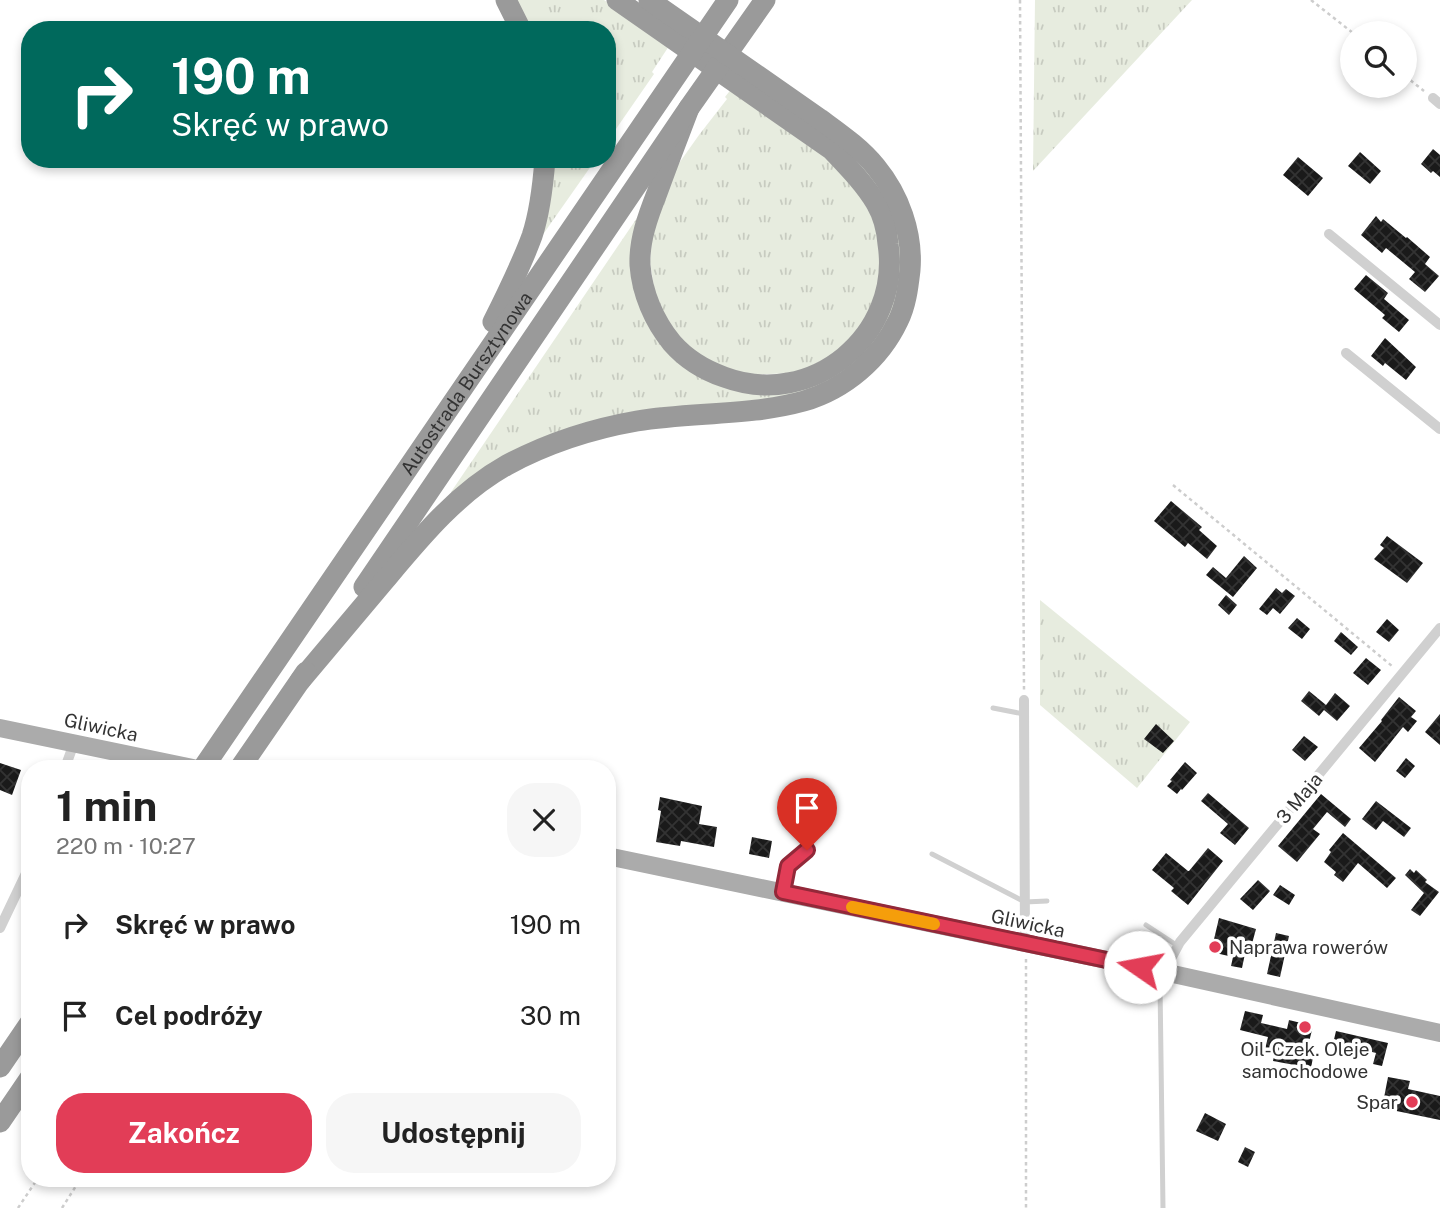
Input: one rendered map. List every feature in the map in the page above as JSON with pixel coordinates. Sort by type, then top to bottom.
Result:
[{"type":"highway","points":[[506,0],[516,21]]},
{"type":"highway","points":[[617,0],[831,150],[860,179],[877,205],[887,232],[891,259],[883,302],[866,335],[849,355],[826,371],[802,381],[772,386],[739,383],[709,372],[682,354],[660,328],[646,296],[640,265],[644,228],[689,108]]},
{"type":"highway","points":[[300,681],[430,527],[446,511],[506,466],[548,445],[592,430],[638,421],[774,407],[806,400],[836,388],[862,370],[882,348],[899,320],[907,292],[911,257],[906,225],[894,194],[875,166],[831,127],[649,0]]},
{"type":"highway","name":"Autostrada Bursztynowa","points":[[616,162],[728,0]]},
{"type":"highway","name":"Autostrada Bursztynowa","points":[[246,760],[765,0]]},
{"type":"highway","points":[[455,397],[511,286],[533,234],[544,168]]},
{"type":"highway","name":"Autostrada Bursztynowa","points":[[209,760],[612,168]]},
{"type":"highway","points":[[0,1067],[21,1036]]},
{"type":"highway","points":[[0,1122],[21,1091]]},
{"type":"main road","name":"Gliwicka","points":[[0,728],[155,760]]},
{"type":"main road","name":"Gliwicka","points":[[616,858],[1164,972],[1440,1033]]},
{"type":"street","points":[[1329,234],[1440,325]]},
{"type":"street","points":[[1346,353],[1440,429]]},
{"type":"street","name":"3 Maja","points":[[1164,972],[1178,946],[1440,628]]},
{"type":"street","points":[[1024,700],[1026,943]]},
{"type":"street","points":[[68,760],[74,743]]},
{"type":"street","points":[[0,928],[21,884]]},
{"type":"lane","points":[[993,708],[1024,714]]},
{"type":"lane","points":[[783,892],[788,866],[807,850]]},
{"type":"lane","points":[[932,854],[1025,902],[1047,901]]},
{"type":"lane","points":[[1146,925],[1178,946]]},
{"type":"lane","points":[[1163,1208],[1160,984],[1164,972]]},
{"type":"path","points":[[1020,0],[1024,700]]},
{"type":"path","points":[[1311,0],[1340,23]]},
{"type":"path","points":[[1417,86],[1436,101]]},
{"type":"path","points":[[1173,485],[1402,674]]},
{"type":"path","points":[[1026,943],[1026,1208]]},
{"type":"path","points":[[18,1208],[32,1187]]},
{"type":"path","points":[[62,1208],[75,1187]]},
{"type":"green space","points":[[514,0],[604,0],[669,46],[652,72],[654,74],[616,129],[616,21],[524,21]]},
{"type":"green space","points":[[1035,0],[1192,0],[1033,171]]},
{"type":"green space","points":[[732,88],[811,144],[851,180],[876,224],[882,265],[872,310],[841,350],[798,373],[743,375],[702,358],[674,332],[656,300],[650,262],[653,227],[677,166],[727,99],[725,97]]},
{"type":"green space","points":[[811,120],[876,179],[901,238],[902,278],[891,317],[860,360],[814,389],[770,400],[657,411],[453,494],[451,492],[641,212],[646,316],[748,391],[866,345],[894,231]]},
{"type":"green space","points":[[550,168],[590,168],[537,243]]},
{"type":"green space","points":[[1040,600],[1190,722],[1137,788],[1040,705]]},
{"type":"building","points":[[1433,149],[1440,155],[1440,177],[1421,164]]},
{"type":"building","points":[[1360,152],[1381,171],[1370,184],[1348,166]]},
{"type":"building","points":[[1298,157],[1323,178],[1308,196],[1283,175]]},
{"type":"building","points":[[1376,216],[1430,257],[1425,264],[1439,276],[1425,292],[1409,279],[1415,272],[1386,248],[1382,253],[1361,235]]},
{"type":"building","points":[[1366,275],[1388,293],[1384,299],[1409,320],[1399,332],[1382,318],[1385,315],[1354,289]]},
{"type":"building","points":[[1385,338],[1416,367],[1406,380],[1385,363],[1383,366],[1371,356]]},
{"type":"building","points":[[1171,501],[1202,527],[1199,530],[1217,546],[1207,559],[1188,543],[1185,547],[1154,521]]},
{"type":"building","points":[[1387,536],[1423,563],[1407,583],[1374,559],[1384,548],[1380,545]]},
{"type":"building","points":[[1244,556],[1257,568],[1233,597],[1206,575],[1213,567],[1226,578]]},
{"type":"building","points":[[1276,588],[1282,593],[1286,589],[1295,596],[1280,614],[1273,608],[1267,615],[1259,609]]},
{"type":"building","points":[[1226,595],[1237,605],[1229,615],[1218,605]]},
{"type":"building","points":[[1297,618],[1310,629],[1302,639],[1288,628]]},
{"type":"building","points":[[1387,619],[1399,630],[1389,642],[1376,632]]},
{"type":"building","points":[[1341,632],[1358,647],[1351,655],[1334,641]]},
{"type":"building","points":[[1366,658],[1381,670],[1368,685],[1353,673]]},
{"type":"building","points":[[1309,691],[1326,705],[1335,693],[1350,706],[1337,721],[1324,710],[1319,716],[1301,701]]},
{"type":"building","points":[[1399,697],[1416,711],[1411,717],[1417,721],[1408,732],[1403,727],[1375,762],[1359,748]]},
{"type":"building","points":[[1440,714],[1440,745],[1425,732]]},
{"type":"building","points":[[1156,724],[1174,741],[1163,753],[1144,739]]},
{"type":"building","points":[[1304,736],[1318,747],[1305,761],[1292,750]]},
{"type":"building","points":[[1406,758],[1415,766],[1405,778],[1396,771]]},
{"type":"building","points":[[1185,762],[1197,773],[1177,794],[1167,786]]},
{"type":"building","points":[[0,763],[21,770],[12,795],[0,790]]},
{"type":"building","points":[[1208,793],[1249,828],[1235,845],[1220,833],[1228,824],[1201,801]]},
{"type":"building","points":[[1321,794],[1351,819],[1345,827],[1327,812],[1313,829],[1320,834],[1297,862],[1278,846]]},
{"type":"building","points":[[660,797],[702,806],[699,824],[717,827],[714,847],[681,841],[680,846],[656,842],[661,811],[658,810]]},
{"type":"building","points":[[1376,801],[1411,828],[1404,837],[1383,821],[1376,830],[1362,819]]},
{"type":"building","points":[[1343,833],[1396,878],[1387,888],[1358,863],[1343,882],[1334,875],[1336,872],[1324,862],[1331,852],[1329,850]]},
{"type":"building","points":[[752,837],[772,841],[769,858],[749,854]]},
{"type":"building","points":[[1208,848],[1223,861],[1188,905],[1171,891],[1174,888],[1152,870],[1166,853],[1189,871]]},
{"type":"building","points":[[1410,869],[1414,873],[1416,870],[1427,880],[1425,882],[1439,892],[1420,916],[1411,910],[1424,893],[1405,875]]},
{"type":"building","points":[[1258,880],[1270,891],[1253,910],[1240,899]]},
{"type":"building","points":[[1280,885],[1295,895],[1289,905],[1273,895]]},
{"type":"building","points":[[1219,918],[1256,929],[1250,951],[1246,949],[1242,968],[1231,966],[1233,957],[1211,952]]},
{"type":"building","points":[[1276,933],[1289,936],[1280,977],[1267,974]]},
{"type":"building","points":[[1245,1011],[1263,1015],[1261,1023],[1287,1029],[1289,1020],[1313,1026],[1308,1046],[1315,1047],[1311,1068],[1273,1061],[1275,1051],[1265,1049],[1268,1037],[1240,1030]]},
{"type":"building","points":[[1336,1031],[1388,1043],[1382,1066],[1373,1064],[1376,1053],[1353,1047],[1351,1053],[1332,1048]]},
{"type":"building","name":"Spar","points":[[1388,1077],[1410,1081],[1408,1089],[1440,1096],[1440,1120],[1382,1108]]},
{"type":"building","points":[[1205,1113],[1226,1124],[1218,1141],[1196,1131]]},
{"type":"building","points":[[1245,1147],[1255,1152],[1248,1167],[1238,1162]]},
{"type":"slow traffic","points":[[852,907],[934,924]]},
{"type":"place","name":"Naprawa rowerów","points":[[1215,947]]},
{"type":"place","name":"Oil-Czek. Oleje samochodowe","points":[[1305,1027]]},
{"type":"place","name":"Spar","points":[[1412,1102]]},
{"type":"route","points":[[807,850],[788,866],[783,892],[1140,967]]}]
